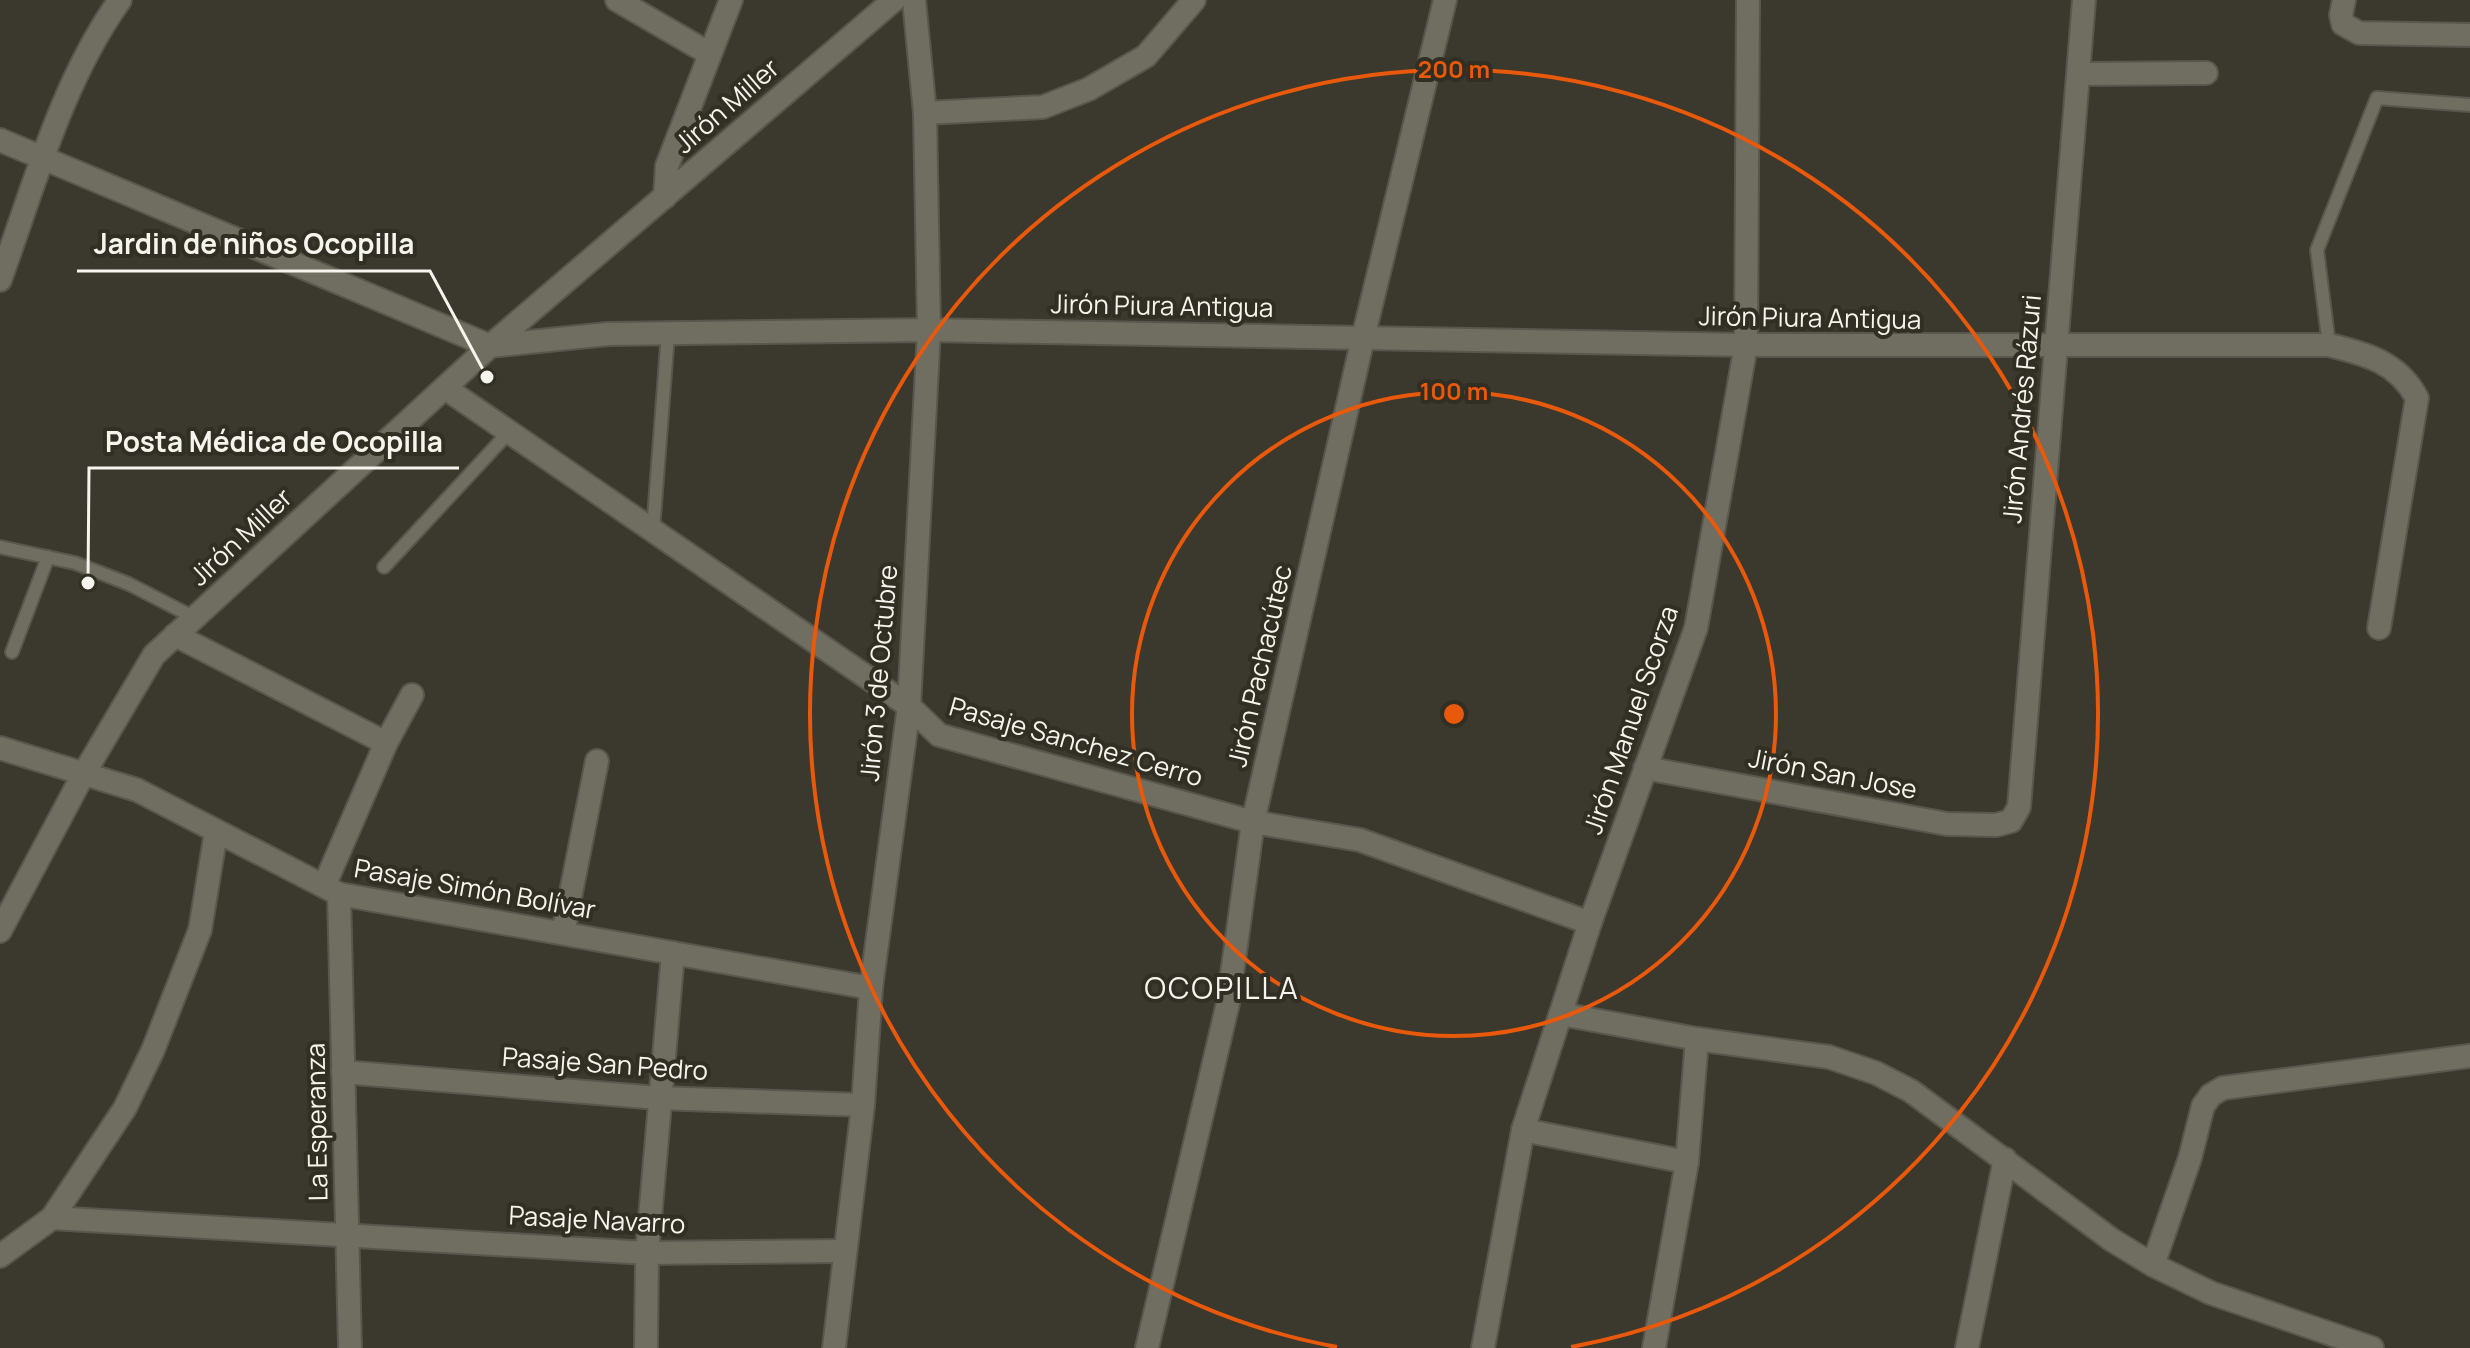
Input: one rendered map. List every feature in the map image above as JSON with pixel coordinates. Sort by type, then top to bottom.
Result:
[{"type":"street","points":[[0,280],[43,160],[94,36],[120,0]]},
{"type":"street","points":[[617,0],[710,54]]},
{"type":"street","points":[[665,197],[667,166],[731,0]]},
{"type":"street","name":"Jirón Miller","points":[[0,931],[83,775],[154,655],[490,346],[894,0]]},
{"type":"street","name":"Jirón 3 de Octubre","points":[[834,1348],[863,1105],[871,988],[909,706],[929,330],[925,113],[914,0]]},
{"type":"street","points":[[925,113],[1043,107],[1089,89],[1146,56],[1194,0]]},
{"type":"street","name":"Jirón Pachacútec","points":[[1147,1348],[1228,1003],[1253,822],[1363,338],[1445,0]]},
{"type":"street","name":"Jirón Manuel Scorza","points":[[1483,1348],[1523,1130],[1590,923],[1696,628],[1746,345],[1748,0]]},
{"type":"street","name":"Jirón Andrés Rázuri","points":[[2011,821],[2019,807],[2084,0]]},
{"type":"street","points":[[2344,0],[2343,24],[2359,33],[2470,35]]},
{"type":"street","points":[[2079,74],[2206,73]]},
{"type":"street","name":"Jirón Piura Antigua","points":[[0,140],[490,346],[608,334],[929,330],[1746,345],[2056,348],[2329,345],[2364,354],[2389,365],[2407,379],[2417,398],[2379,628]]},
{"type":"street","name":"Pasaje Sanchez Cerro","points":[[445,388],[909,706],[939,735],[1253,822],[1360,840],[1590,923]]},
{"type":"street","points":[[175,635],[386,743]]},
{"type":"street","points":[[331,890],[386,743],[412,695]]},
{"type":"street","name":"Pasaje Simón Bolívar","points":[[0,748],[137,790],[331,890],[871,988]]},
{"type":"street","points":[[563,933],[597,761]]},
{"type":"street","name":"Jirón San Jose","points":[[1645,768],[1947,824],[1996,825],[2011,821]]},
{"type":"street","points":[[0,1256],[52,1218],[125,1108],[153,1050],[200,930],[216,832]]},
{"type":"street","name":"La Esperanza","points":[[331,890],[343,1072],[350,1348]]},
{"type":"street","points":[[646,1348],[647,1253],[658,1098],[673,953]]},
{"type":"street","points":[[1561,1014],[1697,1039],[1829,1057],[1876,1073],[1911,1091],[2112,1240],[2153,1265],[2211,1293],[2372,1348]]},
{"type":"street","points":[[1654,1348],[1687,1162],[1697,1039]]},
{"type":"street","points":[[2153,1265],[2190,1158],[2203,1106],[2211,1095],[2223,1088],[2470,1056]]},
{"type":"street","name":"Pasaje San Pedro","points":[[343,1072],[658,1098],[863,1105]]},
{"type":"street","points":[[1523,1130],[1687,1162]]},
{"type":"street","points":[[1967,1348],[2005,1159]]},
{"type":"street","name":"Pasaje Navarro","points":[[52,1218],[647,1253],[844,1251]]},
{"type":"lane","points":[[2329,345],[2317,250],[2377,98],[2470,105]]},
{"type":"lane","points":[[653,531],[668,333]]},
{"type":"lane","points":[[384,567],[509,432]]},
{"type":"lane","points":[[0,547],[75,563],[129,584],[195,618]]},
{"type":"lane","points":[[12,652],[48,557]]},
{"type":"place","name":"Jardin de niños Ocopilla","points":[[487,377]]},
{"type":"place","name":"Posta Médica de Ocopilla","points":[[88,583]]},
{"type":"district","name":"OCOPILLA","points":[[1222,989]]}]
